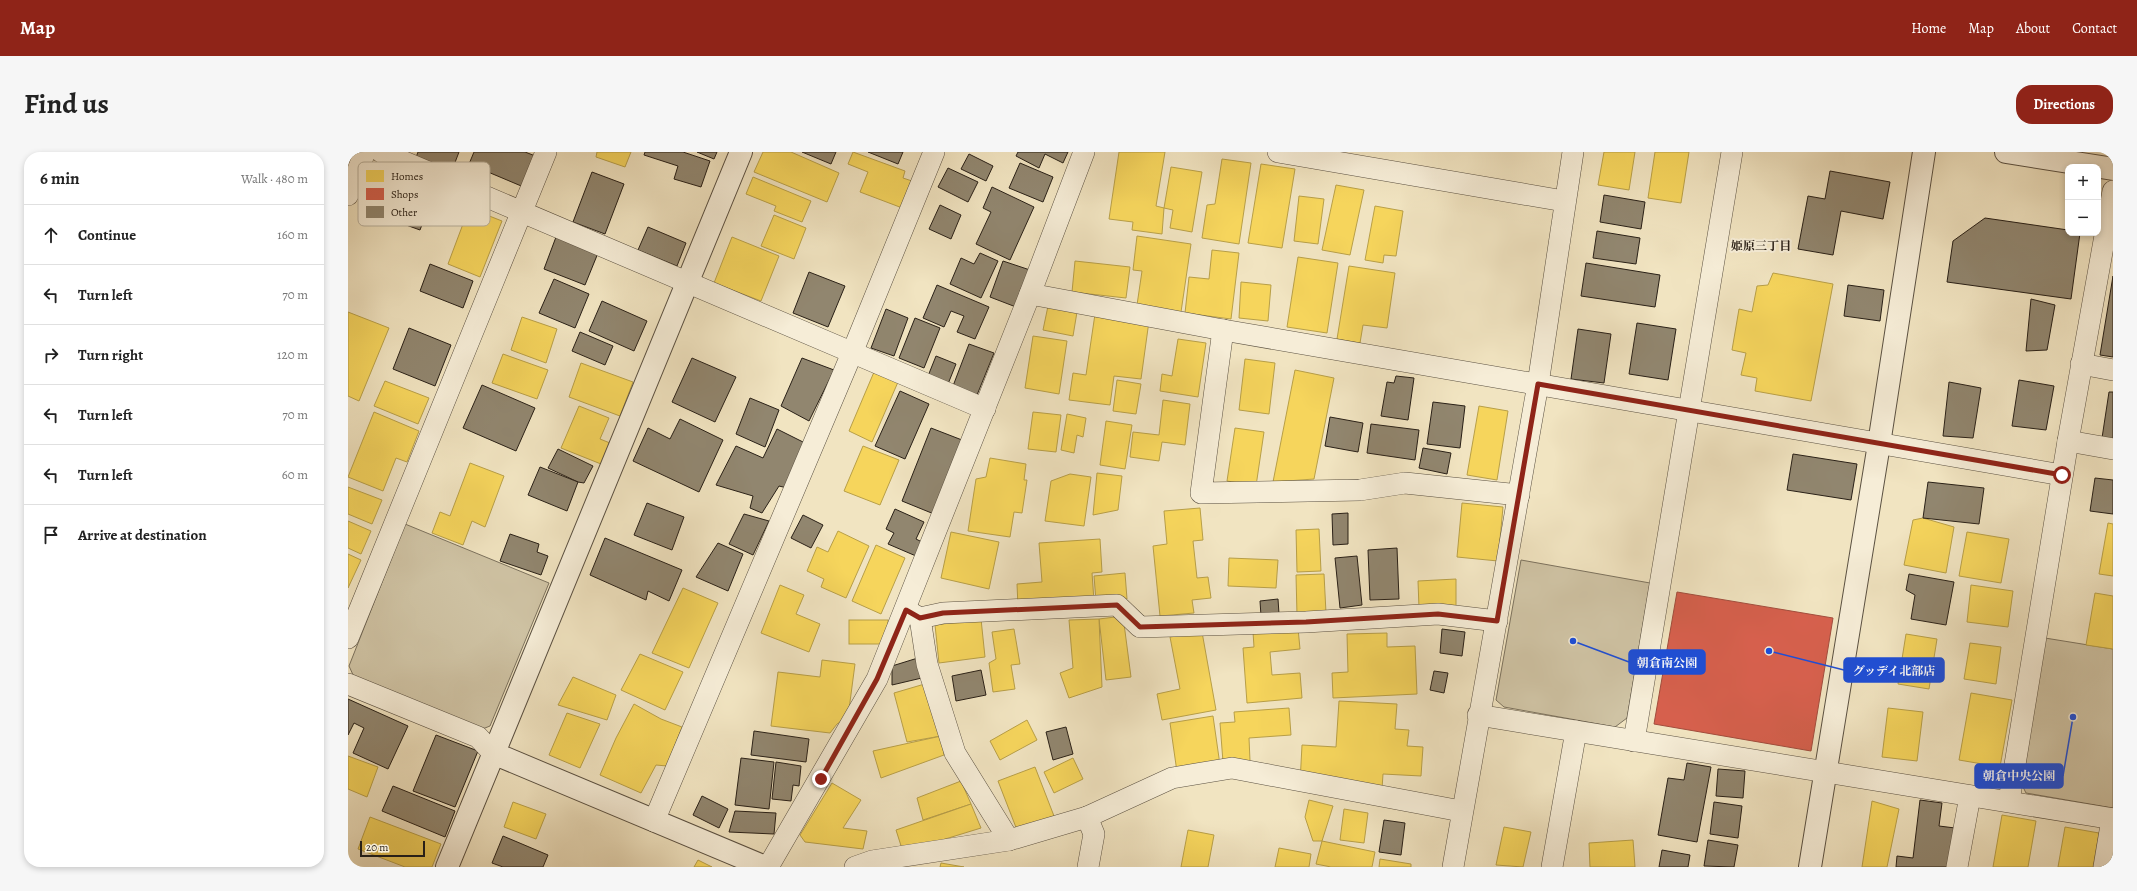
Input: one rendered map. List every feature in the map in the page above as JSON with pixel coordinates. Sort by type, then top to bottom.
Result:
[{"type":"street","points":[[362,162],[366,152]]},
{"type":"street","points":[[381,152],[404,162]]},
{"type":"street","points":[[348,638],[546,152]]},
{"type":"street","points":[[447,867],[741,152]]},
{"type":"street","points":[[654,821],[852,353],[934,152]]},
{"type":"street","points":[[348,684],[478,737],[493,753],[767,867],[877,679],[913,614],[985,409],[1084,152]]},
{"type":"street","points":[[1278,152],[1564,201]]},
{"type":"street","points":[[1453,867],[1461,811],[1497,621],[1538,384],[1564,201],[1573,152]]},
{"type":"street","points":[[1634,741],[1732,152]]},
{"type":"street","points":[[1810,867],[1879,444],[1924,152]]},
{"type":"street","points":[[2006,152],[2113,169]]},
{"type":"street","points":[[348,195],[358,171]]},
{"type":"street","points":[[2009,801],[2062,475],[2113,191]]},
{"type":"street","points":[[490,198],[687,284],[985,409]]},
{"type":"street","points":[[1030,294],[1223,330],[2062,475]]},
{"type":"street","points":[[1223,330],[1201,493],[1360,490],[1405,483],[1519,495]]},
{"type":"street","points":[[2081,364],[2113,370]]},
{"type":"street","points":[[2068,441],[2113,449]]},
{"type":"street","points":[[913,614],[1117,605],[1140,627],[1306,622],[1438,614],[1497,621]]},
{"type":"street","points":[[913,614],[955,753],[1008,840]]},
{"type":"street","points":[[1478,715],[2112,819],[2104,867]]},
{"type":"street","points":[[1552,867],[1576,731]]},
{"type":"street","points":[[855,867],[872,861],[1008,840],[1087,817],[1172,778],[1232,768],[1461,811]]},
{"type":"street","points":[[1957,867],[1970,796]]},
{"type":"street","points":[[1087,817],[1094,834],[1088,867]]},
{"type":"shaded area","points":[[405,524],[549,583],[490,726],[480,730],[354,677],[349,666]]},
{"type":"shaded area","points":[[1521,560],[1650,583],[1627,718],[1615,727],[1504,707],[1496,700]]},
{"type":"shaded area","points":[[2045,638],[2113,649],[2113,808],[2026,793],[2022,785]]},
{"type":"building: Homes","points":[[597,152],[631,152],[625,167],[596,157]]},
{"type":"building: Homes","points":[[763,152],[791,152],[839,173],[827,202],[754,172]]},
{"type":"building: Homes","points":[[853,152],[905,171],[903,178],[915,182],[905,209],[860,192],[868,172],[848,164]]},
{"type":"building: Homes","points":[[1119,152],[1165,152],[1156,206],[1164,208],[1162,234],[1132,230],[1133,222],[1109,219]]},
{"type":"building: Homes","points":[[1604,152],[1635,152],[1629,190],[1598,185]]},
{"type":"building: Homes","points":[[1655,152],[1689,152],[1681,203],[1648,198]]},
{"type":"building: Homes","points":[[1222,159],[1251,163],[1239,244],[1202,238],[1207,205],[1215,204]]},
{"type":"building: Homes","points":[[1261,164],[1295,169],[1282,248],[1248,243]]},
{"type":"building: Homes","points":[[1171,167],[1202,172],[1192,232],[1170,228],[1173,210],[1164,208]]},
{"type":"building: Homes","points":[[753,177],[811,201],[802,222],[774,211],[776,206],[746,194]]},
{"type":"building: Homes","points":[[1336,185],[1364,190],[1350,255],[1322,250]]},
{"type":"building: Homes","points":[[1299,196],[1324,199],[1318,244],[1294,241]]},
{"type":"building: Homes","points":[[1375,206],[1403,211],[1396,256],[1384,255],[1383,263],[1365,260]]},
{"type":"building: Homes","points":[[774,215],[806,228],[794,259],[761,246]]},
{"type":"building: Homes","points":[[490,216],[502,221],[480,277],[448,264],[462,226],[490,226]]},
{"type":"building: Homes","points":[[1137,236],[1191,244],[1181,312],[1137,305],[1142,271],[1133,270]]},
{"type":"building: Homes","points":[[732,237],[779,256],[761,301],[714,283]]},
{"type":"building: Homes","points":[[1212,250],[1239,253],[1231,319],[1185,313],[1189,277],[1209,279]]},
{"type":"building: Homes","points":[[1298,257],[1338,263],[1327,333],[1287,327]]},
{"type":"building: Homes","points":[[1075,261],[1130,267],[1126,298],[1072,292]]},
{"type":"building: Homes","points":[[1349,266],[1395,273],[1387,328],[1363,325],[1360,343],[1337,339]]},
{"type":"building: Homes","points":[[1773,273],[1833,284],[1811,401],[1755,391],[1757,378],[1741,375],[1746,353],[1732,350],[1739,309],[1752,312],[1757,286],[1768,285]]},
{"type":"building: Homes","points":[[1241,282],[1271,285],[1268,321],[1239,318]]},
{"type":"building: Homes","points":[[1048,306],[1077,312],[1073,336],[1043,330]]},
{"type":"building: Homes","points":[[348,312],[389,328],[359,401],[348,396]]},
{"type":"building: Homes","points":[[1095,314],[1149,321],[1141,379],[1114,376],[1110,405],[1069,400],[1073,373],[1086,375]]},
{"type":"building: Homes","points":[[522,317],[557,329],[546,363],[511,350]]},
{"type":"building: Homes","points":[[1033,336],[1067,341],[1059,394],[1025,388]]},
{"type":"building: Homes","points":[[1178,339],[1206,343],[1198,397],[1160,391],[1162,374],[1172,376]]},
{"type":"building: Homes","points":[[503,354],[548,370],[537,399],[492,383]]},
{"type":"building: Homes","points":[[1245,359],[1275,363],[1269,414],[1239,410]]},
{"type":"building: Homes","points":[[581,363],[633,382],[620,416],[569,397]]},
{"type":"building: Homes","points":[[1295,370],[1334,378],[1314,479],[1273,482]]},
{"type":"building: Homes","points":[[874,372],[898,382],[872,442],[849,431]]},
{"type":"building: Homes","points":[[1117,380],[1141,384],[1136,414],[1113,411]]},
{"type":"building: Homes","points":[[385,381],[429,398],[418,424],[374,406]]},
{"type":"building: Homes","points":[[1163,400],[1190,404],[1185,445],[1162,442],[1159,461],[1130,457],[1133,432],[1159,435]]},
{"type":"building: Homes","points":[[579,406],[609,418],[600,439],[610,443],[601,464],[561,448]]},
{"type":"building: Homes","points":[[1479,406],[1508,411],[1497,480],[1467,475]]},
{"type":"building: Homes","points":[[374,412],[419,431],[407,462],[396,458],[383,491],[348,477]]},
{"type":"building: Homes","points":[[1033,412],[1061,415],[1056,452],[1028,449]]},
{"type":"building: Homes","points":[[1067,414],[1086,418],[1083,437],[1077,435],[1074,453],[1061,450]]},
{"type":"building: Homes","points":[[1106,421],[1132,425],[1125,469],[1100,465]]},
{"type":"building: Homes","points":[[1235,428],[1264,432],[1256,486],[1227,481]]},
{"type":"building: Homes","points":[[863,446],[899,460],[880,505],[844,491]]},
{"type":"building: Homes","points":[[990,458],[1026,464],[1024,480],[1027,480],[1022,513],[1014,512],[1010,537],[968,531],[976,479],[986,477]]},
{"type":"building: Homes","points":[[470,463],[504,476],[485,527],[472,521],[463,545],[432,533],[440,512],[450,516]]},
{"type":"building: Homes","points":[[1097,473],[1122,476],[1118,510],[1093,515]]},
{"type":"building: Homes","points":[[1070,474],[1091,477],[1084,526],[1045,521],[1051,481]]},
{"type":"building: Homes","points":[[348,487],[382,500],[372,524],[348,514]]},
{"type":"building: Homes","points":[[1462,503],[1503,507],[1498,561],[1457,557]]},
{"type":"building: Homes","points":[[1200,508],[1203,540],[1193,541],[1197,578],[1208,577],[1211,598],[1192,600],[1194,613],[1160,616],[1153,546],[1167,544],[1164,511]]},
{"type":"building: Homes","points":[[1923,518],[1954,527],[1946,573],[1904,565],[1913,520]]},
{"type":"building: Homes","points":[[348,521],[371,531],[361,554],[348,548]]},
{"type":"building: Homes","points":[[2108,523],[2113,524],[2113,576],[2099,574]]},
{"type":"building: Homes","points":[[1319,529],[1321,571],[1297,572],[1296,530]]},
{"type":"building: Homes","points":[[838,531],[869,546],[846,598],[821,587],[824,579],[807,571],[817,547],[828,552]]},
{"type":"building: Homes","points":[[951,532],[999,542],[989,589],[941,578]]},
{"type":"building: Homes","points":[[1967,532],[2009,539],[2001,583],[1959,576]]},
{"type":"building: Homes","points":[[1100,539],[1102,572],[1092,573],[1094,601],[1018,607],[1017,584],[1042,582],[1039,543]]},
{"type":"building: Homes","points":[[876,545],[905,558],[881,614],[852,601]]},
{"type":"building: Homes","points":[[348,554],[361,560],[348,588]]},
{"type":"building: Homes","points":[[1229,558],[1278,560],[1276,588],[1228,586]]},
{"type":"building: Homes","points":[[1125,573],[1127,599],[1096,601],[1094,576]]},
{"type":"building: Homes","points":[[1324,574],[1326,613],[1297,615],[1296,575]]},
{"type":"building: Homes","points":[[1456,579],[1456,607],[1419,608],[1418,581]]},
{"type":"building: Homes","points":[[780,585],[804,595],[796,614],[820,624],[809,652],[761,633]]},
{"type":"building: Homes","points":[[1971,585],[2013,591],[2008,627],[1967,622]]},
{"type":"building: Homes","points":[[683,588],[718,603],[689,668],[652,653]]},
{"type":"building: Homes","points":[[2095,593],[2113,596],[2113,649],[2086,645]]},
{"type":"building: Homes","points":[[1123,616],[1131,677],[1106,680],[1099,619]]},
{"type":"building: Homes","points":[[981,619],[985,657],[939,663],[935,625]]},
{"type":"building: Homes","points":[[1099,619],[1102,687],[1069,698],[1060,673],[1073,668],[1069,620]]},
{"type":"building: Homes","points":[[849,620],[888,620],[888,644],[849,644]]},
{"type":"building: Homes","points":[[1298,628],[1300,649],[1270,652],[1272,675],[1300,673],[1302,698],[1247,703],[1243,648],[1254,647],[1253,632]]},
{"type":"building: Homes","points":[[1014,629],[1020,664],[1011,665],[1015,689],[993,692],[989,663],[996,659],[992,632]]},
{"type":"building: Homes","points":[[1202,632],[1216,710],[1162,720],[1157,694],[1180,689],[1170,637]]},
{"type":"building: Homes","points":[[1387,633],[1387,647],[1415,646],[1417,694],[1333,698],[1332,673],[1348,672],[1347,634]]},
{"type":"building: Homes","points":[[1906,634],[1937,639],[1929,689],[1898,684]]},
{"type":"building: Homes","points":[[1970,643],[2001,647],[1996,684],[1964,679]]},
{"type":"building: Homes","points":[[640,654],[683,672],[665,710],[621,690]]},
{"type":"building: Homes","points":[[822,660],[855,664],[848,717],[837,724],[830,733],[771,726],[778,672],[820,677]]},
{"type":"building: Homes","points":[[573,677],[616,695],[607,720],[558,705]]},
{"type":"building: Homes","points":[[928,683],[941,736],[907,742],[894,693]]},
{"type":"building: Homes","points":[[1971,693],[2012,700],[2000,767],[1959,760]]},
{"type":"building: Homes","points":[[1339,701],[1397,704],[1395,729],[1409,730],[1407,746],[1423,747],[1421,776],[1383,774],[1382,789],[1300,783],[1302,745],[1336,747]]},
{"type":"building: Homes","points":[[634,704],[661,719],[682,727],[667,766],[656,765],[641,793],[600,775],[616,738]]},
{"type":"building: Homes","points":[[1289,708],[1291,735],[1249,738],[1250,761],[1223,762],[1220,723],[1235,722],[1234,712]]},
{"type":"building: Homes","points":[[1888,708],[1923,712],[1917,761],[1882,757]]},
{"type":"building: Homes","points":[[567,713],[600,724],[580,768],[549,755]]},
{"type":"building: Homes","points":[[1213,716],[1220,765],[1177,772],[1170,723]]},
{"type":"building: Homes","points":[[1027,720],[1037,740],[1000,760],[990,741]]},
{"type":"building: Homes","points":[[941,736],[944,755],[881,778],[873,751]]},
{"type":"building: Homes","points":[[348,756],[378,767],[367,797],[348,789]]},
{"type":"building: Homes","points":[[1073,758],[1083,779],[1054,793],[1044,772]]},
{"type":"building: Homes","points":[[1035,767],[1054,816],[1017,830],[998,781]]},
{"type":"building: Homes","points":[[961,781],[971,804],[923,820],[917,798]]},
{"type":"building: Homes","points":[[832,783],[861,800],[843,828],[867,831],[863,849],[805,842],[800,835]]},
{"type":"building: Homes","points":[[1309,800],[1333,806],[1322,841],[1313,841],[1305,817]]},
{"type":"building: Homes","points":[[1872,801],[1899,809],[1887,867],[1862,867]]},
{"type":"building: Homes","points":[[513,802],[546,814],[536,839],[504,827]]},
{"type":"building: Homes","points":[[971,804],[981,828],[903,852],[896,830]]},
{"type":"building: Homes","points":[[1344,809],[1368,813],[1364,843],[1340,840]]},
{"type":"building: Homes","points":[[2002,815],[2036,821],[2028,867],[1993,867]]},
{"type":"building: Homes","points":[[370,817],[441,844],[432,867],[405,867],[358,849]]},
{"type":"building: Homes","points":[[1504,827],[1531,832],[1523,867],[1496,865]]},
{"type":"building: Homes","points":[[2065,827],[2099,833],[2093,867],[2058,867]]},
{"type":"building: Homes","points":[[1188,830],[1214,835],[1208,867],[1181,867]]},
{"type":"building: Homes","points":[[1633,840],[1635,867],[1590,867],[1589,843]]},
{"type":"building: Homes","points":[[1322,841],[1375,852],[1372,867],[1331,867],[1316,864]]},
{"type":"building: Homes","points":[[1279,848],[1311,854],[1309,867],[1275,867]]},
{"type":"building: Homes","points":[[1380,859],[1411,864],[1411,867],[1379,867]]},
{"type":"building: Homes","points":[[698,860],[712,867],[694,867]]},
{"type":"building: Homes","points":[[941,863],[964,867],[940,867]]},
{"type":"building: Shops","points":[[1677,592],[1833,618],[1811,751],[1654,724]]},
{"type":"building: Other","points":[[418,152],[459,152],[455,162],[421,162],[415,160]]},
{"type":"building: Other","points":[[474,152],[525,152],[538,157],[526,188],[490,173],[490,162],[470,162]]},
{"type":"building: Other","points":[[645,152],[683,152],[710,161],[701,187],[674,179],[678,166],[644,155]]},
{"type":"building: Other","points":[[697,152],[717,152],[714,159]]},
{"type":"building: Other","points":[[802,152],[836,152],[831,164]]},
{"type":"building: Other","points":[[868,152],[903,152],[898,164]]},
{"type":"building: Other","points":[[1018,152],[1068,152],[1063,163],[1045,154],[1039,168],[1016,156]]},
{"type":"building: Other","points":[[969,154],[993,166],[986,181],[961,169]]},
{"type":"building: Other","points":[[1020,163],[1053,177],[1043,202],[1009,188]]},
{"type":"building: Other","points":[[948,168],[978,182],[968,202],[938,187]]},
{"type":"building: Other","points":[[1830,171],[1890,182],[1883,219],[1841,211],[1833,255],[1798,249],[1808,196],[1825,199]]},
{"type":"building: Other","points":[[592,172],[624,184],[605,234],[573,222]]},
{"type":"building: Other","points":[[992,187],[1034,207],[1010,260],[976,244],[991,212],[983,208]]},
{"type":"building: Other","points":[[1604,195],[1645,202],[1641,229],[1600,222]]},
{"type":"building: Other","points":[[940,205],[961,215],[951,239],[929,229]]},
{"type":"building: Other","points":[[1985,218],[2065,230],[2065,236],[2080,236],[2071,299],[1947,282],[1953,241]]},
{"type":"building: Other","points":[[409,226],[422,226],[420,230]]},
{"type":"building: Other","points":[[648,227],[686,243],[677,266],[638,250]]},
{"type":"building: Other","points":[[1597,231],[1640,238],[1636,264],[1593,258]]},
{"type":"building: Other","points":[[556,237],[598,253],[585,285],[544,269]]},
{"type":"building: Other","points":[[980,253],[998,261],[981,298],[950,284],[961,258],[974,264]]},
{"type":"building: Other","points":[[1003,261],[1030,270],[1016,307],[990,297]]},
{"type":"building: Other","points":[[1586,263],[1660,275],[1655,307],[1581,296]]},
{"type":"building: Other","points":[[430,264],[473,281],[463,308],[420,291]]},
{"type":"building: Other","points":[[809,272],[845,286],[828,327],[793,313]]},
{"type":"building: Other","points":[[2113,276],[2113,357],[2100,355]]},
{"type":"building: Other","points":[[554,279],[589,294],[575,328],[539,313]]},
{"type":"building: Other","points":[[937,285],[989,307],[975,339],[957,332],[964,316],[951,311],[944,327],[923,318]]},
{"type":"building: Other","points":[[1848,285],[1884,290],[1880,321],[1844,316]]},
{"type":"building: Other","points":[[2031,299],[2055,305],[2047,350],[2026,351]]},
{"type":"building: Other","points":[[602,301],[647,321],[634,351],[589,331]]},
{"type":"building: Other","points":[[886,309],[908,318],[894,356],[871,348]]},
{"type":"building: Other","points":[[915,318],[940,328],[924,368],[899,358]]},
{"type":"building: Other","points":[[1637,323],[1676,329],[1668,380],[1629,374]]},
{"type":"building: Other","points":[[409,328],[451,345],[435,386],[393,369]]},
{"type":"building: Other","points":[[1578,329],[1611,334],[1604,383],[1571,379]]},
{"type":"building: Other","points":[[580,332],[613,346],[605,365],[572,351]]},
{"type":"building: Other","points":[[969,344],[994,353],[977,395],[953,386]]},
{"type":"building: Other","points":[[936,356],[956,364],[948,384],[928,376]]},
{"type":"building: Other","points":[[692,358],[736,377],[715,422],[672,402]]},
{"type":"building: Other","points":[[802,358],[834,370],[809,421],[781,406]]},
{"type":"building: Other","points":[[1396,376],[1414,378],[1408,420],[1381,416],[1387,382],[1394,383]]},
{"type":"building: Other","points":[[2019,380],[2054,386],[2046,430],[2012,426]]},
{"type":"building: Other","points":[[1949,382],[1981,388],[1973,438],[1943,436]]},
{"type":"building: Other","points":[[482,385],[535,408],[516,451],[463,428]]},
{"type":"building: Other","points":[[900,391],[929,404],[905,459],[875,446]]},
{"type":"building: Other","points":[[2109,392],[2113,392],[2113,440],[2102,438]]},
{"type":"building: Other","points":[[750,398],[779,410],[765,447],[736,434]]},
{"type":"building: Other","points":[[1433,402],[1465,406],[1460,448],[1427,444]]},
{"type":"building: Other","points":[[1330,417],[1363,423],[1358,452],[1325,446]]},
{"type":"building: Other","points":[[680,419],[723,440],[699,492],[633,461],[648,428],[670,439]]},
{"type":"building: Other","points":[[1371,424],[1419,430],[1415,460],[1367,453]]},
{"type":"building: Other","points":[[931,428],[962,440],[934,514],[902,501]]},
{"type":"building: Other","points":[[777,429],[807,444],[787,488],[779,486],[762,513],[750,508],[753,496],[716,485],[736,446],[763,458]]},
{"type":"building: Other","points":[[1423,448],[1451,453],[1447,474],[1419,468]]},
{"type":"building: Other","points":[[558,449],[593,466],[584,483],[578,482],[548,468]]},
{"type":"building: Other","points":[[1793,454],[1857,464],[1851,500],[1787,490]]},
{"type":"building: Other","points":[[540,467],[578,482],[567,511],[528,495]]},
{"type":"building: Other","points":[[2095,478],[2113,480],[2113,514],[2090,511]]},
{"type":"building: Other","points":[[1928,482],[1984,488],[1979,524],[1923,518]]},
{"type":"building: Other","points":[[647,503],[684,517],[672,550],[634,535]]},
{"type":"building: Other","points":[[895,509],[924,522],[916,539],[922,542],[916,556],[888,544],[894,533],[886,529]]},
{"type":"building: Other","points":[[1348,513],[1348,544],[1333,545],[1332,514]]},
{"type":"building: Other","points":[[744,514],[769,521],[753,555],[729,544]]},
{"type":"building: Other","points":[[803,515],[823,525],[811,548],[791,538]]},
{"type":"building: Other","points":[[510,534],[539,544],[537,552],[548,556],[541,575],[500,561]]},
{"type":"building: Other","points":[[605,538],[682,570],[669,601],[648,591],[646,600],[590,575]]},
{"type":"building: Other","points":[[718,543],[743,554],[728,591],[696,577]]},
{"type":"building: Other","points":[[1397,548],[1399,599],[1370,600],[1368,550]]},
{"type":"building: Other","points":[[1357,556],[1362,605],[1340,608],[1335,558]]},
{"type":"building: Other","points":[[1909,574],[1954,582],[1946,625],[1911,619],[1915,595],[1906,590]]},
{"type":"building: Other","points":[[1278,599],[1279,614],[1261,616],[1260,601]]},
{"type":"building: Other","points":[[1442,629],[1465,632],[1462,656],[1440,653]]},
{"type":"building: Other","points":[[921,657],[926,677],[892,685],[892,666]]},
{"type":"building: Other","points":[[981,670],[986,695],[956,701],[952,676]]},
{"type":"building: Other","points":[[1434,671],[1448,673],[1444,693],[1430,690]]},
{"type":"building: Other","points":[[348,699],[408,726],[388,769],[353,753],[364,728],[354,723],[348,735]]},
{"type":"building: Other","points":[[1066,727],[1073,754],[1053,760],[1046,732]]},
{"type":"building: Other","points":[[754,731],[809,739],[806,762],[751,755]]},
{"type":"building: Other","points":[[436,735],[478,751],[455,807],[413,791]]},
{"type":"building: Other","points":[[741,758],[774,762],[769,809],[735,805]]},
{"type":"building: Other","points":[[776,762],[801,766],[799,786],[793,785],[791,801],[772,799]]},
{"type":"building: Other","points":[[1687,763],[1711,767],[1697,842],[1658,835],[1668,778],[1684,780]]},
{"type":"building: Other","points":[[1718,769],[1745,771],[1743,798],[1716,796]]},
{"type":"building: Other","points":[[393,786],[455,811],[445,837],[382,811]]},
{"type":"building: Other","points":[[702,796],[728,809],[719,828],[693,815]]},
{"type":"building: Other","points":[[1920,800],[1942,803],[1939,826],[1955,828],[1949,867],[1896,867],[1897,856],[1913,858]]},
{"type":"building: Other","points":[[1714,802],[1742,806],[1738,838],[1710,834]]},
{"type":"building: Other","points":[[735,811],[776,813],[774,834],[729,832]]},
{"type":"building: Other","points":[[1384,820],[1405,823],[1401,855],[1379,852]]},
{"type":"building: Other","points":[[503,836],[548,855],[543,867],[503,867],[492,863]]},
{"type":"building: Other","points":[[1708,840],[1738,845],[1734,867],[1704,866]]},
{"type":"building: Other","points":[[1662,850],[1690,855],[1688,867],[1659,867]]},
{"type":"place","name":"朝倉南公園","points":[[1573,641]]},
{"type":"place","name":"グッデイ北部店","points":[[1769,651]]},
{"type":"place","name":"朝倉中央公園","points":[[2073,717]]},
{"type":"district","name":"姫原三丁目","points":[[1761,246]]},
{"type":"route","points":[[821,779],[877,679],[906,610],[920,618],[943,613],[1117,605],[1140,627],[1306,622],[1438,614],[1497,621],[1538,384],[2062,475]]}]
